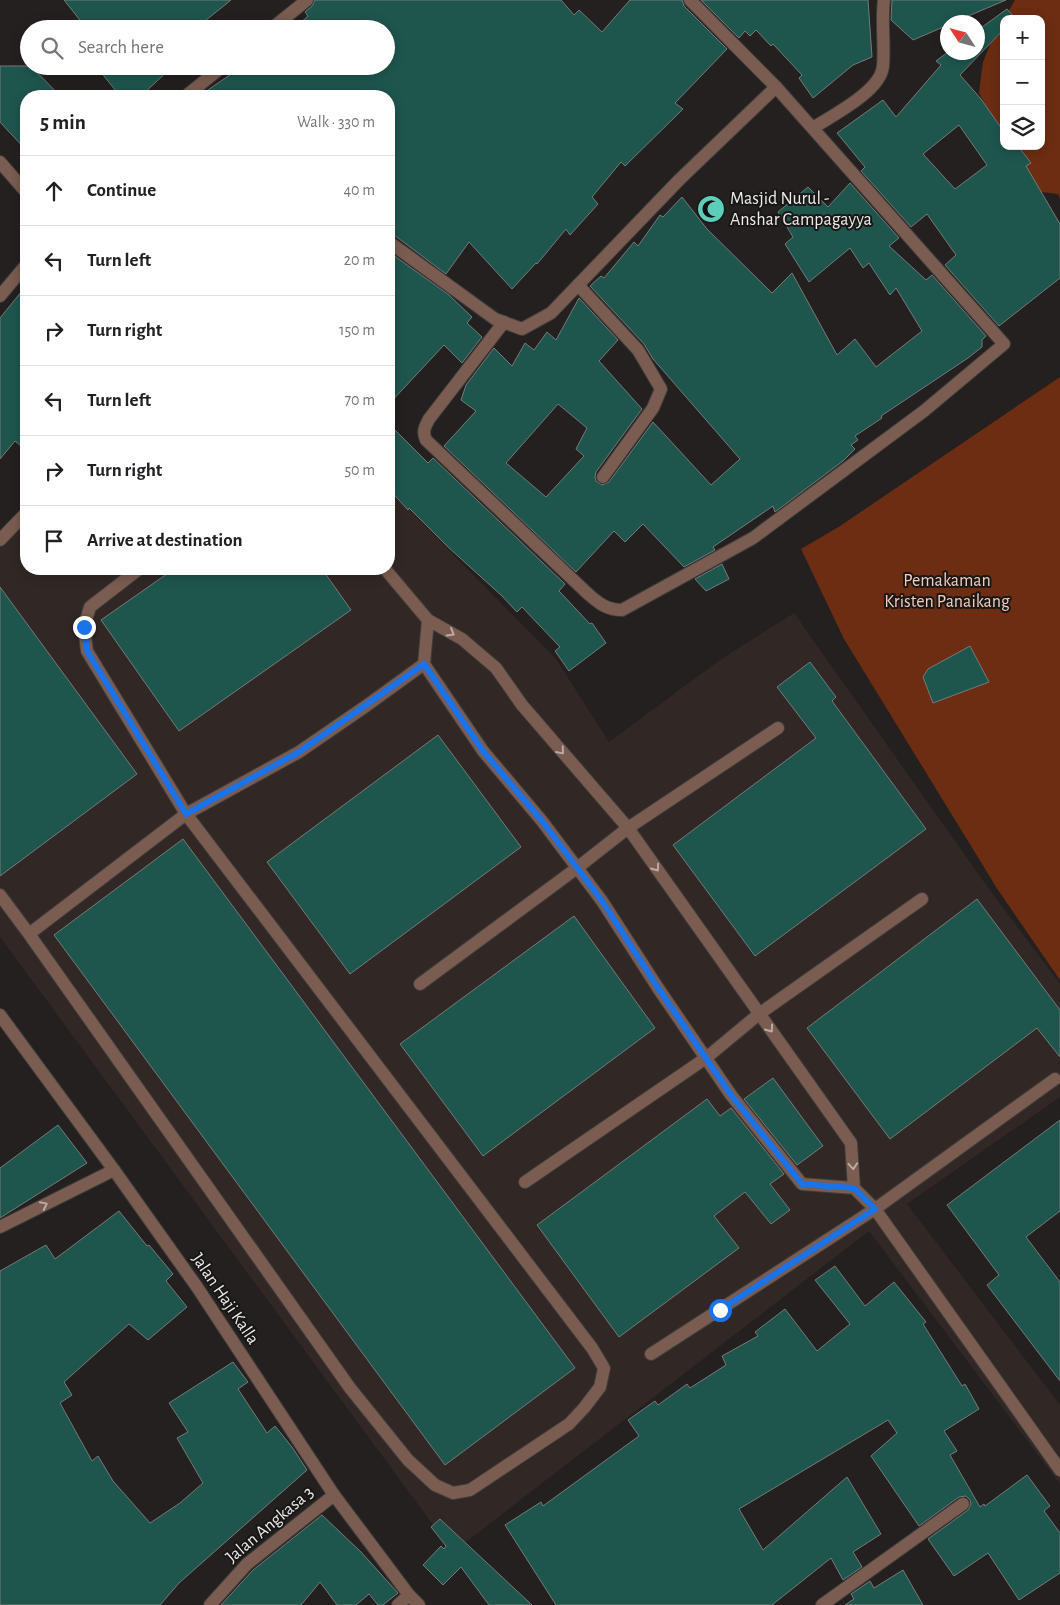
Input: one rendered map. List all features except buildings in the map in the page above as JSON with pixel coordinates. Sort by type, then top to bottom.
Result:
[{"type":"street","points":[[282,20],[307,0]]},
{"type":"street","points":[[504,322],[430,419],[423,432],[426,440],[600,605],[612,610],[622,610],[753,538],[924,411],[1004,344],[776,87],[690,0]]},
{"type":"street","points":[[813,128],[845,108],[878,81],[883,66],[884,0]]},
{"type":"street","points":[[197,90],[213,75]]},
{"type":"street","points":[[395,246],[496,319],[522,329],[551,313],[679,180],[776,87]]},
{"type":"street","points":[[0,162],[20,185]]},
{"type":"street","points":[[0,296],[20,272]]},
{"type":"street","points":[[578,286],[638,350],[661,389],[653,408],[603,477]]},
{"type":"street","points":[[0,540],[20,518]]},
{"type":"street","points":[[0,896],[29,934],[350,1388],[408,1460],[435,1485],[453,1493],[470,1490],[569,1424],[584,1408],[600,1387],[604,1368],[592,1348],[186,814],[87,651],[84,627],[90,607],[132,575]]},
{"type":"street","points":[[390,575],[428,620],[462,639],[496,668],[522,705],[628,828],[851,1143],[854,1188]]},
{"type":"street","points":[[428,620],[424,664],[483,751],[542,821],[602,901],[731,1095],[802,1184],[854,1188],[875,1209],[1060,1470]]},
{"type":"street","points":[[29,934],[186,814],[299,752],[424,664]]},
{"type":"street","points":[[420,984],[628,828],[778,728]]},
{"type":"street","points":[[525,1182],[706,1058],[759,1014],[922,899]]},
{"type":"street","name":"Jalan Haji Kalla","points":[[0,1014],[197,1287],[334,1496],[419,1605]]},
{"type":"street","points":[[651,1354],[875,1209],[1055,1079]]},
{"type":"street","points":[[0,1227],[114,1170]]},
{"type":"street","name":"Jalan Angkasa 3","points":[[210,1605],[247,1564],[334,1496]]},
{"type":"street","points":[[822,1605],[963,1504]]},
{"type":"street","points":[[398,1605],[410,1595]]},
{"type":"shaded area","points":[[395,495],[556,659],[609,742],[720,660],[794,613],[981,878],[1060,984],[1060,1097],[907,1204],[1060,1405],[1060,1484],[869,1231],[453,1552],[0,937],[0,548],[20,523],[20,575],[395,575]]},
{"type":"green space","points":[[1015,0],[1060,0],[1060,199],[1058,194],[1033,191],[1010,150],[1045,150],[1045,15],[1006,15]]},
{"type":"green space","points":[[1000,26],[1000,132],[979,93],[983,62]]},
{"type":"green space","name":"Pemakaman Kristen Panaikang","points":[[1060,377],[1060,980],[998,890],[844,639],[801,549],[840,526]]},
{"type":"place","name":"Masjid Nurul - Anshar Campagayya","points":[[711,209]]},
{"type":"route","points":[[84,627],[87,651],[186,814],[299,752],[424,664],[483,751],[542,821],[602,901],[658,988],[731,1095],[802,1184],[854,1188],[875,1209],[720,1310]]}]
